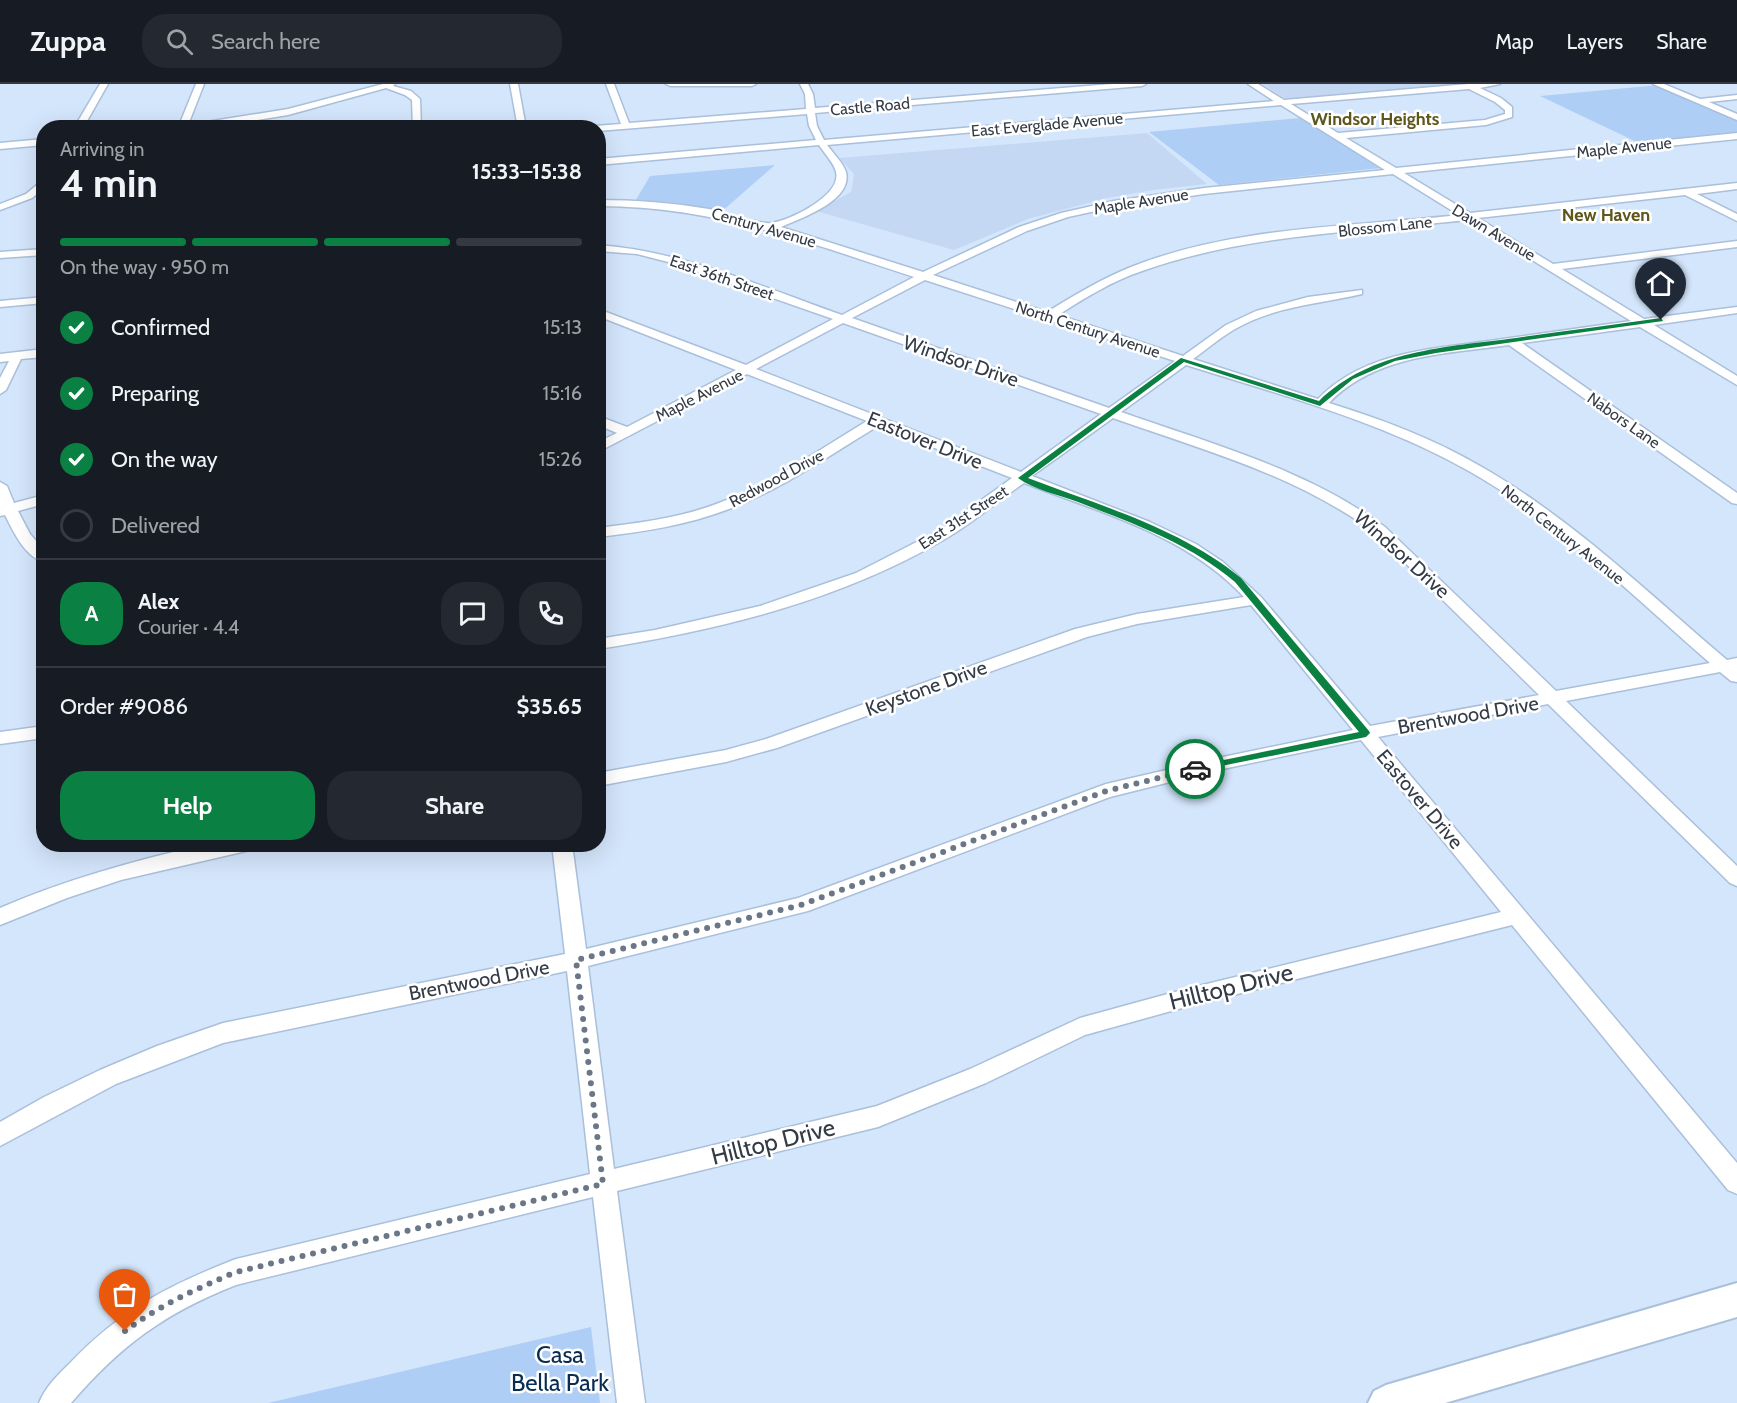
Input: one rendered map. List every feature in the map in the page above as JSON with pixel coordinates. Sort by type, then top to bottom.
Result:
[{"type":"main road","points":[[1386,1403],[1737,1300]]},
{"type":"street","points":[[83,120],[104,84]]},
{"type":"street","points":[[185,120],[200,84]]},
{"type":"street","points":[[514,84],[521,120]]},
{"type":"street","points":[[610,84],[626,126]]},
{"type":"street","points":[[669,84],[752,84]]},
{"type":"street","points":[[772,227],[828,200],[842,186],[844,178],[814,130],[810,92],[804,84]]},
{"type":"street","name":"Castle Road","points":[[606,127],[1142,84]]},
{"type":"street","name":"Dawn Avenue","points":[[1252,84],[1737,381]]},
{"type":"street","name":"East Everglade Avenue","points":[[606,161],[1496,84]]},
{"type":"street","points":[[1657,84],[1737,117]]},
{"type":"street","points":[[238,120],[326,105],[389,85],[416,99],[417,120]]},
{"type":"street","points":[[1336,136],[1486,122],[1509,115],[1509,109],[1504,104],[1470,86]]},
{"type":"street","points":[[1698,101],[1737,97]]},
{"type":"street","points":[[285,120],[287,113]]},
{"type":"street","name":"Maple Avenue","points":[[606,444],[998,239],[1046,221],[1090,209],[1181,194],[1737,136]]},
{"type":"street","points":[[0,146],[36,143]]},
{"type":"street","name":"Blossom Lane","points":[[1048,316],[1108,279],[1146,264],[1188,252],[1269,239],[1737,186]]},
{"type":"street","points":[[0,207],[29,196],[36,189]]},
{"type":"street","points":[[1687,192],[1737,218]]},
{"type":"street","name":"Century Avenue","points":[[606,203],[687,207],[772,227],[924,276]]},
{"type":"street","points":[[1552,267],[1737,244]]},
{"type":"street","name":"East 36th Street","points":[[606,249],[663,256],[843,319]]},
{"type":"street","points":[[0,255],[36,253]]},
{"type":"street","name":"North Century Avenue","points":[[924,276],[1379,423],[1440,450],[1503,486],[1560,528],[1733,669]]},
{"type":"street","name":"East 31st Street","points":[[606,643],[655,635],[765,610],[861,576],[945,533],[1230,327],[1253,316],[1288,305],[1358,292]]},
{"type":"street","points":[[0,304],[36,301]]},
{"type":"street","points":[[1320,404],[1338,386],[1378,364],[1412,355],[1737,310]]},
{"type":"street","name":"Eastover Drive","points":[[606,315],[1174,538],[1219,564],[1238,580],[1255,600],[1737,1182]]},
{"type":"street","name":"Windsor Drive","points":[[843,319],[1271,469],[1311,486],[1348,506],[1380,530],[1556,699],[1737,878]]},
{"type":"street","name":"Nabors Lane","points":[[1510,340],[1737,500]]},
{"type":"street","points":[[0,358],[36,354]]},
{"type":"street","points":[[0,390],[17,356]]},
{"type":"street","name":"Redwood Drive","points":[[606,532],[682,518],[729,503],[785,476],[877,421]]},
{"type":"street","points":[[606,423],[627,432]]},
{"type":"street","points":[[0,486],[5,510],[36,550]]},
{"type":"street","points":[[5,510],[36,501]]},
{"type":"street","name":"Keystone Drive","points":[[606,778],[726,756],[771,744],[1100,627],[1255,600]]},
{"type":"street","name":"Brentwood Drive","points":[[0,1136],[43,1110],[107,1077],[223,1033],[576,960],[801,905],[1106,791],[1218,764],[1366,733],[1733,669]]},
{"type":"street","points":[[0,738],[36,733]]},
{"type":"street","points":[[0,917],[70,888],[121,871],[209,852]]},
{"type":"street","points":[[563,852],[631,1403]]},
{"type":"street","name":"Hilltop Drive","points":[[53,1403],[100,1352],[153,1310],[181,1295],[236,1272],[878,1116],[978,1076],[1080,1027],[1193,996],[1517,916]]},
{"type":"shaded area","points":[[1262,84],[1463,84],[1293,99],[1285,98]]},
{"type":"shaded area","points":[[1147,133],[1207,184],[1107,198],[1028,219],[954,250],[816,211],[851,192],[854,174],[839,158]]},
{"type":"green space","points":[[1660,85],[1737,117],[1737,136],[1645,146],[1540,96]]},
{"type":"green space","points":[[1300,118],[1381,168],[1219,185],[1149,132]]},
{"type":"green space","points":[[775,165],[720,213],[634,203],[650,176]]},
{"type":"green space","name":"Casa Bella Park","points":[[591,1327],[600,1403],[268,1403]]},
{"type":"way so far","points":[[125,1331],[153,1310],[181,1295],[236,1272],[603,1184],[576,960],[801,905],[1106,791],[1195,769]]},
{"type":"district","name":"Windsor Heights","points":[[1375,119]]},
{"type":"district","name":"New Haven","points":[[1606,215]]},
{"type":"route","points":[[1195,769],[1366,733],[1238,580],[1219,564],[1198,550],[1145,525],[1022,478],[1183,359],[1320,404],[1338,386],[1364,370],[1412,355],[1661,320]]}]
